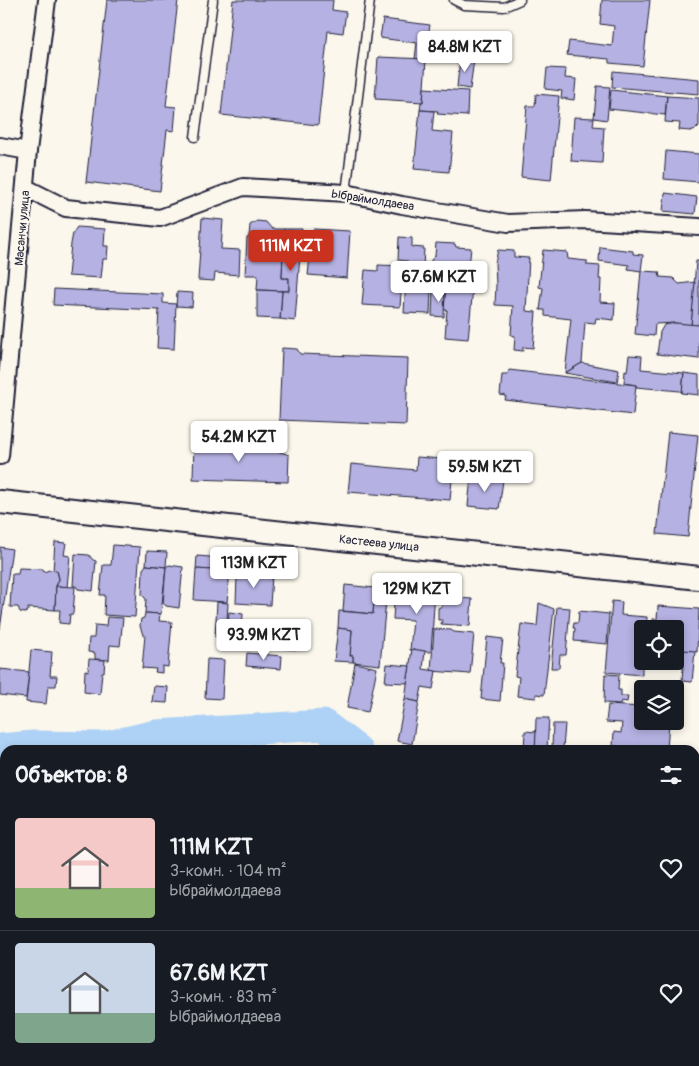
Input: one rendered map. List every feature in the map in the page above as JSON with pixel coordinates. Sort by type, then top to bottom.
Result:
[{"type":"street","name":"Масанчи улица","points":[[0,456],[28,151],[47,0]]},
{"type":"street","points":[[0,146],[28,151]]},
{"type":"street","name":"Ыбраймолдаева","points":[[26,188],[66,208],[160,218],[243,187],[346,194],[508,222],[585,220],[699,227]]},
{"type":"street","name":"Кастеева улица","points":[[0,502],[699,578]]},
{"type":"lane","points":[[195,137],[213,0]]},
{"type":"lane","points":[[346,194],[370,0]]},
{"type":"lane","points":[[454,0],[464,5],[504,7],[520,0]]},
{"type":"building","points":[[107,0],[178,0],[166,106],[176,107],[174,131],[167,130],[160,191],[86,182]]},
{"type":"building","points":[[233,0],[333,0],[332,10],[346,12],[343,33],[328,31],[318,125],[221,115]]},
{"type":"building","points":[[602,0],[650,0],[643,66],[609,63],[609,59],[567,55],[569,41],[612,46],[614,26],[600,24]]},
{"type":"building","points":[[383,19],[430,25],[427,42],[431,43],[429,60],[415,59],[417,43],[380,38]]},
{"type":"building","points":[[378,57],[426,59],[423,102],[375,99]]},
{"type":"building","points":[[460,58],[474,59],[470,89],[457,87]]},
{"type":"building","points":[[547,68],[566,69],[565,78],[576,79],[574,100],[561,98],[562,91],[545,89]]},
{"type":"building","points":[[613,71],[699,79],[699,94],[612,87]]},
{"type":"building","points":[[597,86],[610,87],[607,120],[594,118]]},
{"type":"building","points":[[424,88],[468,91],[467,116],[437,114],[438,111],[420,110],[421,102],[423,102]]},
{"type":"building","points":[[611,90],[667,96],[665,115],[609,109]]},
{"type":"building","points":[[536,94],[559,96],[551,180],[521,177],[527,106],[535,106]]},
{"type":"building","points":[[667,96],[699,98],[699,126],[696,129],[690,131],[679,130],[680,123],[665,122]]},
{"type":"building","points":[[420,110],[434,111],[432,131],[453,133],[449,172],[414,169]]},
{"type":"building","points":[[574,117],[594,118],[593,126],[604,127],[602,163],[571,161]]},
{"type":"building","points":[[666,151],[699,154],[699,182],[664,179]]},
{"type":"building","points":[[665,193],[697,197],[695,214],[663,211]]},
{"type":"building","points":[[202,218],[223,220],[221,249],[240,250],[239,275],[215,273],[214,281],[198,280]]},
{"type":"building","points":[[257,221],[266,222],[272,229],[284,229],[282,278],[289,278],[289,291],[257,290],[258,275],[245,275],[247,238],[249,237],[250,225]]},
{"type":"building","points":[[77,227],[105,229],[104,246],[108,246],[107,259],[103,259],[101,278],[68,276],[73,233]]},
{"type":"building","points":[[284,229],[302,229],[295,321],[280,319],[282,291],[289,291],[289,278],[282,278]]},
{"type":"building","points":[[313,229],[350,231],[347,278],[308,275]]},
{"type":"building","points":[[399,237],[412,238],[412,247],[424,248],[422,288],[431,288],[430,314],[404,313],[407,261],[398,260]]},
{"type":"building","points":[[436,243],[455,244],[456,247],[471,248],[467,286],[473,287],[468,339],[445,337],[447,310],[444,310],[446,282],[433,280],[434,268],[431,266],[431,260],[435,256]]},
{"type":"building","points":[[600,247],[633,251],[633,254],[643,255],[641,271],[628,269],[629,265],[599,261]]},
{"type":"building","points":[[498,250],[514,251],[514,257],[529,258],[526,311],[536,312],[533,348],[523,347],[523,351],[514,350],[515,336],[511,335],[513,306],[495,305],[495,263]]},
{"type":"building","points":[[543,250],[567,252],[568,259],[587,261],[587,265],[600,266],[600,302],[615,303],[614,320],[596,318],[595,323],[585,322],[582,363],[565,373],[571,319],[545,316],[545,310],[540,310],[543,288],[539,287]]},
{"type":"building","points":[[696,261],[699,261],[699,325],[691,325]]},
{"type":"building","points":[[378,265],[403,266],[400,307],[362,305],[365,270],[378,271]]},
{"type":"building","points":[[641,271],[659,272],[660,277],[673,278],[679,284],[695,282],[691,325],[675,323],[655,324],[654,336],[635,334]]},
{"type":"building","points":[[54,289],[163,294],[163,303],[176,304],[174,349],[157,348],[159,310],[53,305]]},
{"type":"building","points":[[433,289],[445,289],[444,317],[432,316]]},
{"type":"building","points":[[257,290],[282,291],[280,319],[257,318]]},
{"type":"building","points":[[177,292],[193,293],[192,307],[176,306]]},
{"type":"building","points":[[675,323],[699,325],[699,359],[657,354],[660,332],[664,325]]},
{"type":"building","points":[[282,348],[297,349],[300,354],[408,358],[406,425],[279,420]]},
{"type":"building","points":[[629,355],[642,356],[641,369],[684,373],[682,393],[680,391],[636,387],[636,385],[624,383]]},
{"type":"building","points":[[582,363],[619,370],[617,382],[565,373]]},
{"type":"building","points":[[509,370],[636,385],[633,415],[505,400],[506,396],[500,395],[502,375],[508,375]]},
{"type":"building","points":[[684,373],[699,375],[699,395],[682,393]]},
{"type":"building","points":[[668,432],[698,435],[688,537],[657,534]]},
{"type":"building","points":[[194,442],[241,443],[259,450],[275,450],[289,455],[288,482],[193,479]]},
{"type":"building","points":[[417,457],[454,460],[450,500],[348,492],[351,464],[416,470]]},
{"type":"building","points":[[471,477],[503,480],[499,509],[468,506]]},
{"type":"building","points":[[55,542],[66,543],[64,555],[70,556],[67,587],[56,586],[59,579],[57,571],[53,571]]},
{"type":"building","points":[[113,545],[140,547],[135,617],[104,615],[105,595],[100,595],[103,565],[111,565]]},
{"type":"building","points":[[0,547],[12,549],[0,629]]},
{"type":"building","points":[[147,551],[167,552],[166,567],[146,565]]},
{"type":"building","points":[[75,554],[89,555],[96,561],[93,591],[78,589],[76,586],[73,586]]},
{"type":"building","points":[[197,556],[236,559],[235,572],[196,569]]},
{"type":"building","points":[[146,565],[166,567],[161,614],[145,613],[146,599],[142,595],[143,569]]},
{"type":"building","points":[[169,565],[183,567],[179,608],[166,606],[163,603],[166,567]]},
{"type":"building","points":[[19,568],[43,569],[44,572],[49,570],[57,571],[59,579],[56,586],[55,610],[28,608],[28,611],[25,613],[20,612],[18,607],[10,607],[12,574],[18,574]]},
{"type":"building","points":[[196,569],[230,571],[227,602],[194,600]]},
{"type":"building","points":[[244,569],[256,569],[255,576],[272,576],[270,605],[236,603],[237,577],[243,578]]},
{"type":"building","points":[[345,585],[375,588],[373,614],[343,611]]},
{"type":"building","points":[[56,586],[75,587],[73,614],[70,614],[69,624],[59,623],[60,610],[55,610]]},
{"type":"building","points":[[375,588],[387,589],[380,665],[353,662],[353,656],[350,656],[352,630],[338,628],[339,611],[373,614]]},
{"type":"building","points":[[395,588],[435,591],[431,652],[410,650],[413,620],[393,619]]},
{"type":"building","points":[[442,597],[472,599],[470,626],[441,624],[442,620],[438,620],[438,608],[442,606]]},
{"type":"building","points":[[612,601],[622,602],[621,615],[647,617],[647,620],[634,620],[634,670],[642,670],[642,675],[606,672]]},
{"type":"building","points":[[217,602],[228,603],[226,638],[215,637]]},
{"type":"building","points":[[539,603],[554,609],[544,695],[536,694],[536,698],[517,696],[519,677],[515,676],[521,624],[537,626]]},
{"type":"building","points":[[658,606],[699,609],[697,652],[684,650],[684,620],[653,620],[657,619]]},
{"type":"building","points":[[557,607],[570,608],[566,655],[560,655],[559,668],[551,668]]},
{"type":"building","points":[[579,611],[609,614],[607,644],[574,641],[575,628],[573,628],[574,623],[578,623]]},
{"type":"building","points":[[229,612],[243,614],[241,641],[227,640]]},
{"type":"building","points":[[145,613],[160,614],[159,621],[172,622],[168,667],[162,666],[162,673],[155,672],[156,669],[142,668],[145,635],[143,635],[140,626],[141,619],[144,618]]},
{"type":"building","points":[[107,617],[123,618],[120,646],[110,645],[109,660],[95,659],[95,653],[88,652],[89,638],[94,638],[95,625],[106,626]]},
{"type":"building","points":[[277,625],[301,627],[300,650],[275,648]]},
{"type":"building","points":[[338,628],[352,630],[350,656],[353,656],[353,662],[334,661]]},
{"type":"building","points":[[434,629],[474,634],[470,674],[431,671]]},
{"type":"building","points":[[487,637],[503,639],[500,663],[503,663],[500,701],[481,699]]},
{"type":"building","points":[[412,649],[425,651],[423,669],[436,671],[433,689],[422,687],[419,702],[405,699]]},
{"type":"building","points":[[31,650],[52,652],[50,676],[57,676],[56,686],[48,686],[46,704],[26,702]]},
{"type":"building","points":[[684,650],[695,651],[692,682],[682,680]]},
{"type":"building","points":[[247,653],[282,656],[281,669],[246,666]]},
{"type":"building","points":[[89,659],[105,660],[100,694],[84,692],[85,670],[88,671]]},
{"type":"building","points":[[207,659],[224,660],[222,699],[205,698]]},
{"type":"building","points":[[355,663],[377,668],[368,712],[347,708]]},
{"type":"building","points":[[387,664],[410,666],[407,683],[385,682]]},
{"type":"building","points":[[0,669],[29,672],[26,698],[0,695]]},
{"type":"building","points":[[605,674],[619,675],[618,690],[621,690],[621,696],[628,696],[627,702],[621,701],[620,704],[604,703]]},
{"type":"building","points":[[154,686],[168,687],[167,703],[152,702]]},
{"type":"building","points":[[405,699],[419,702],[412,744],[397,741]]},
{"type":"building","points":[[608,705],[634,707],[634,730],[668,730],[667,745],[613,745],[614,732],[621,733],[622,723],[606,722]]},
{"type":"building","points":[[536,718],[549,718],[547,745],[535,745]]},
{"type":"building","points":[[553,724],[565,724],[563,745],[552,745]]},
{"type":"building","points":[[525,731],[536,732],[535,745],[524,745]]},
{"type":"waterway","points":[[112,745],[156,735],[324,725],[350,745]]}]
